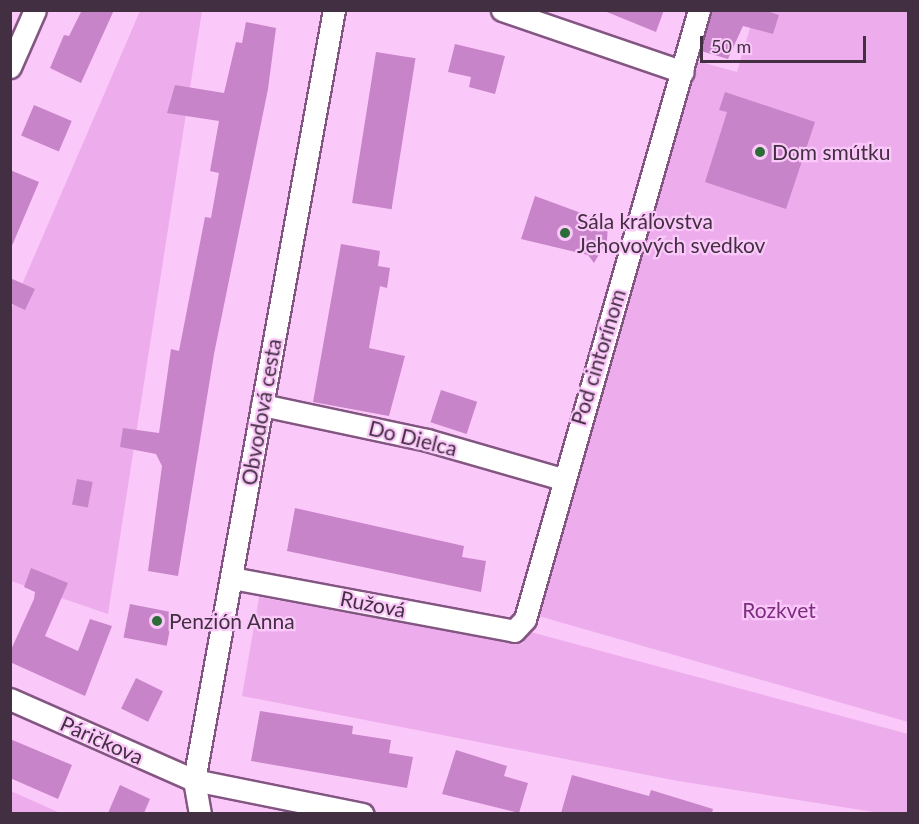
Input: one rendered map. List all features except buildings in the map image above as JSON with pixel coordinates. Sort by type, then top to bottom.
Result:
[{"type":"street","points":[[10,67],[35,10]]},
{"type":"street","name":"Obvodová cesta","points":[[200,813],[194,780],[334,10]]},
{"type":"street","points":[[502,10],[683,72]]},
{"type":"street","name":"Pod cintorínom","points":[[514,631],[525,619],[562,479],[683,72],[699,10]]},
{"type":"street","name":"Do Dielca","points":[[262,405],[428,440],[562,479]]},
{"type":"street","name":"Ružová","points":[[232,578],[514,631]]},
{"type":"street","name":"Páričkova","points":[[10,699],[194,780],[363,813]]},
{"type":"green space","points":[[140,11],[202,11],[108,614],[11,581],[11,310]]},
{"type":"green space","name":"Rozkvet","points":[[755,11],[908,11],[908,722],[535,615],[697,61],[737,72]]},
{"type":"green space","points":[[259,597],[523,644],[527,631],[908,734],[908,813],[880,813],[678,781],[242,696]]},
{"type":"green space","points":[[11,791],[60,813],[11,813]]},
{"type":"place","name":"Dom smútku","points":[[760,152]]},
{"type":"place","name":"Sála kráľovstva Jehovových svedkov","points":[[565,233]]},
{"type":"place","name":"Penzión Anna","points":[[157,621]]}]
